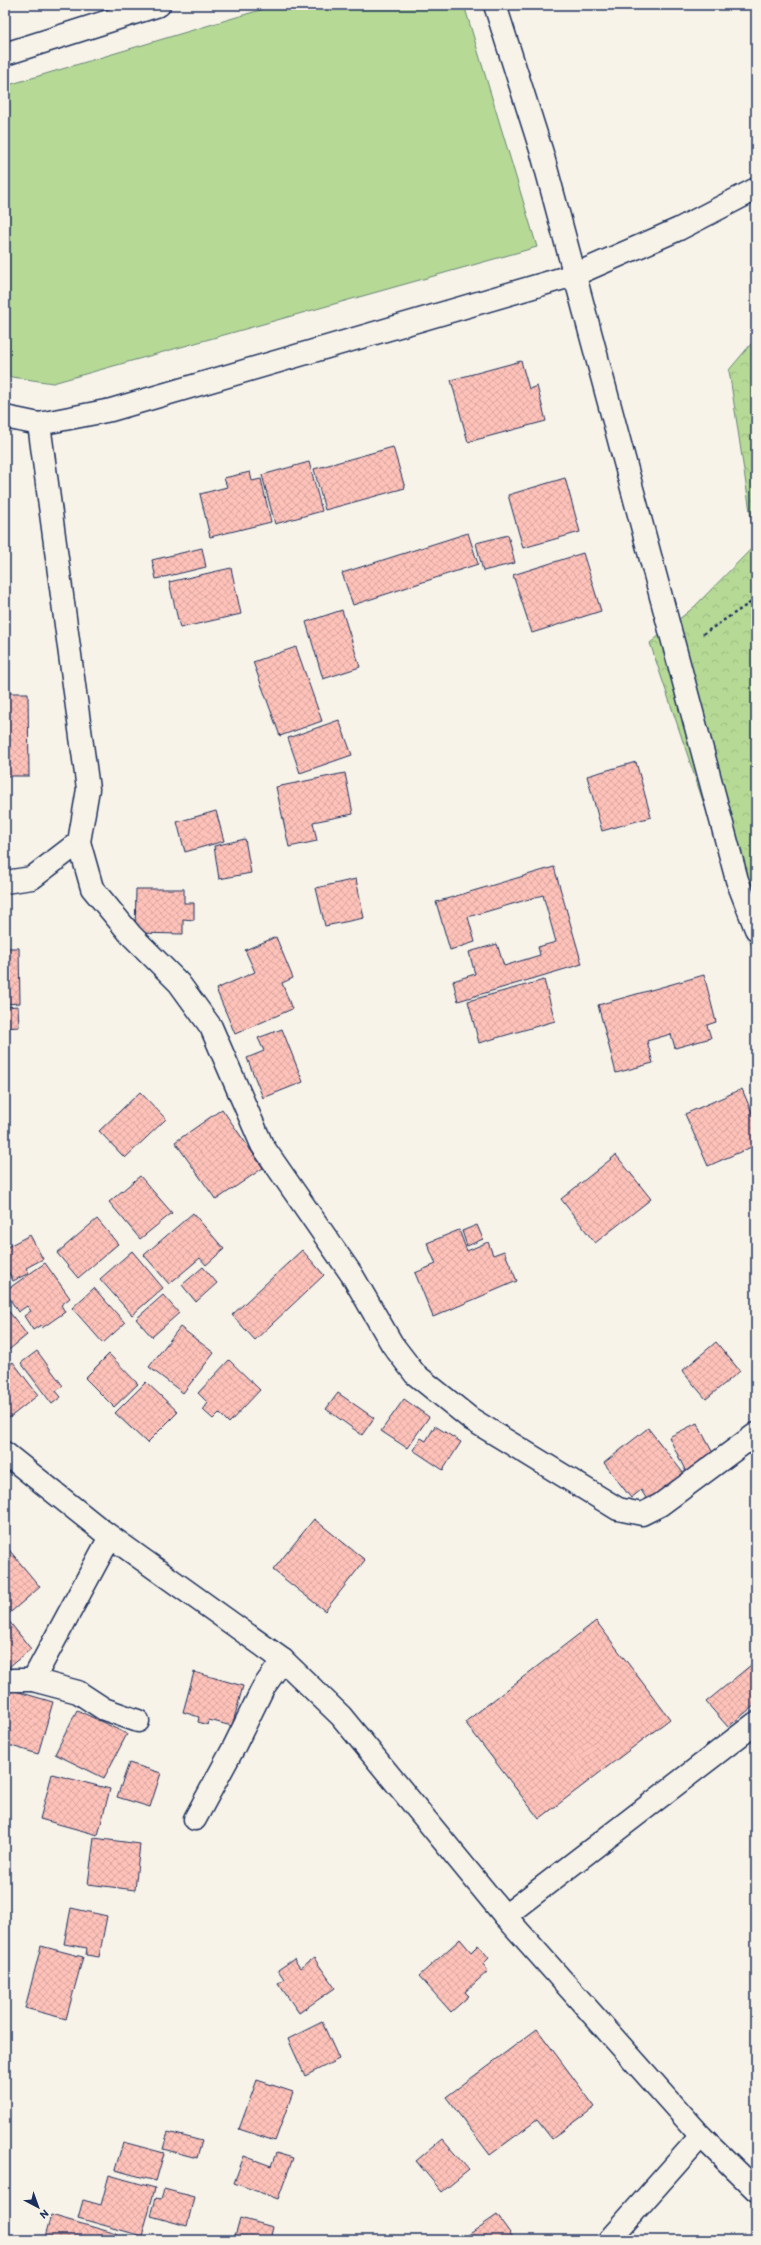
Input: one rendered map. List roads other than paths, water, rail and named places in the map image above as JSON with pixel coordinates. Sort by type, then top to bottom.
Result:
[{"type":"street","points":[[5,54],[159,5]]},
{"type":"street","points":[[496,5],[542,153],[737,880],[756,929]]},
{"type":"street","points":[[5,417],[39,424],[111,410],[574,275],[679,229],[756,189]]},
{"type":"street","points":[[39,424],[88,789],[79,842],[92,888],[132,935],[179,984],[212,1027],[262,1145],[352,1275],[392,1344],[415,1374],[471,1419],[618,1509],[642,1514],[660,1506],[756,1434]]},
{"type":"street","points":[[5,882],[32,878],[79,842]]},
{"type":"street","points":[[5,1453],[110,1537],[283,1660],[341,1716],[505,1916],[701,2136],[756,2190]]},
{"type":"street","points":[[33,1680],[110,1537]]},
{"type":"street","points":[[195,1819],[233,1749],[263,1688],[283,1660]]},
{"type":"street","points":[[5,1680],[33,1680],[78,1692],[104,1709],[138,1721]]},
{"type":"street","points":[[505,1916],[756,1723]]},
{"type":"street","points":[[609,2240],[701,2136]]}]
